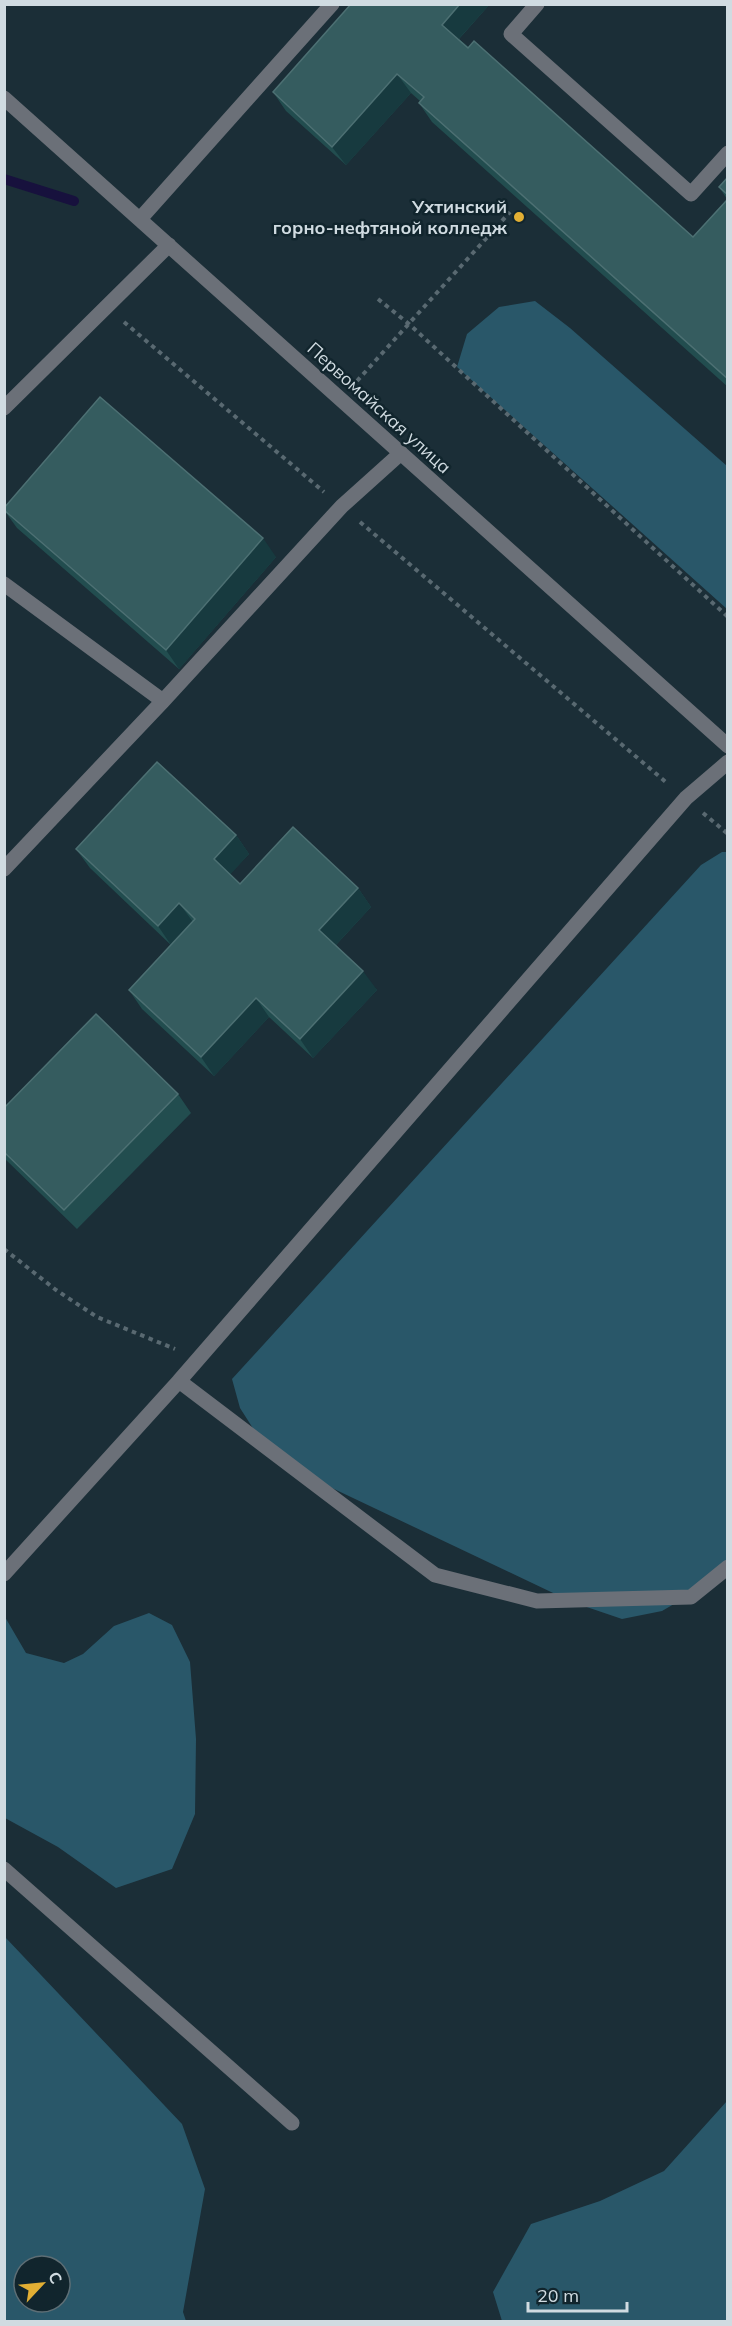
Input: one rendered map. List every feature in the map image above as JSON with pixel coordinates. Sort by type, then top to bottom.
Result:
[{"type":"street","points":[[140,219],[333,4]]},
{"type":"street","points":[[537,4],[512,34],[691,194],[728,153]]},
{"type":"street","name":"Первомайская улица","points":[[4,98],[728,746]]},
{"type":"street","points":[[4,408],[169,245]]},
{"type":"street","points":[[4,869],[164,701],[342,506],[401,453]]},
{"type":"street","points":[[4,584],[164,701]]},
{"type":"street","points":[[4,1574],[178,1381],[686,798],[728,762]]},
{"type":"street","points":[[178,1381],[435,1575],[537,1601],[691,1597],[728,1568]]},
{"type":"street","points":[[4,1869],[292,2122]]},
{"type":"path","points":[[340,399],[510,212]]},
{"type":"path","points":[[378,299],[409,324],[728,617]]},
{"type":"path","points":[[124,322],[728,834]]},
{"type":"path","points":[[4,1249],[56,1290],[97,1317],[198,1358]]},
{"type":"shaded area","points":[[535,301],[570,328],[727,466],[727,609],[457,367],[467,334],[499,307]]},
{"type":"shaded area","points":[[722,852],[727,852],[727,1570],[722,1576],[662,1611],[622,1619],[572,1602],[313,1479],[265,1447],[240,1408],[232,1379],[701,865]]},
{"type":"shaded area","points":[[149,1613],[172,1625],[190,1662],[196,1739],[195,1814],[172,1869],[116,1888],[58,1847],[5,1818],[5,1617],[26,1653],[64,1663],[83,1654],[114,1626]]},
{"type":"shaded area","points":[[5,1937],[182,2124],[205,2189],[183,2312],[186,2321],[5,2321]]},
{"type":"shaded area","points":[[727,2101],[727,2321],[502,2321],[493,2292],[531,2224],[600,2201],[664,2171]]},
{"type":"building","points":[[351,4],[460,4],[442,25],[468,48],[474,41],[693,237],[728,199],[728,379],[419,103],[424,97],[397,74],[332,147],[273,92]]},
{"type":"building","points":[[728,177],[728,195],[719,187]]},
{"type":"building","points":[[100,397],[263,538],[166,650],[4,510]]},
{"type":"building","points":[[157,762],[236,835],[214,859],[240,884],[293,827],[358,888],[319,930],[363,971],[300,1039],[256,998],[201,1057],[129,990],[195,919],[179,903],[158,926],[76,849]]},
{"type":"building","points":[[96,1014],[178,1094],[64,1210],[4,1152],[4,1108]]},
{"type":"waterway","points":[[4,179],[74,201]]},
{"type":"place","name":"Ухтинский горно-нефтяной колледж","points":[[519,217]]}]
